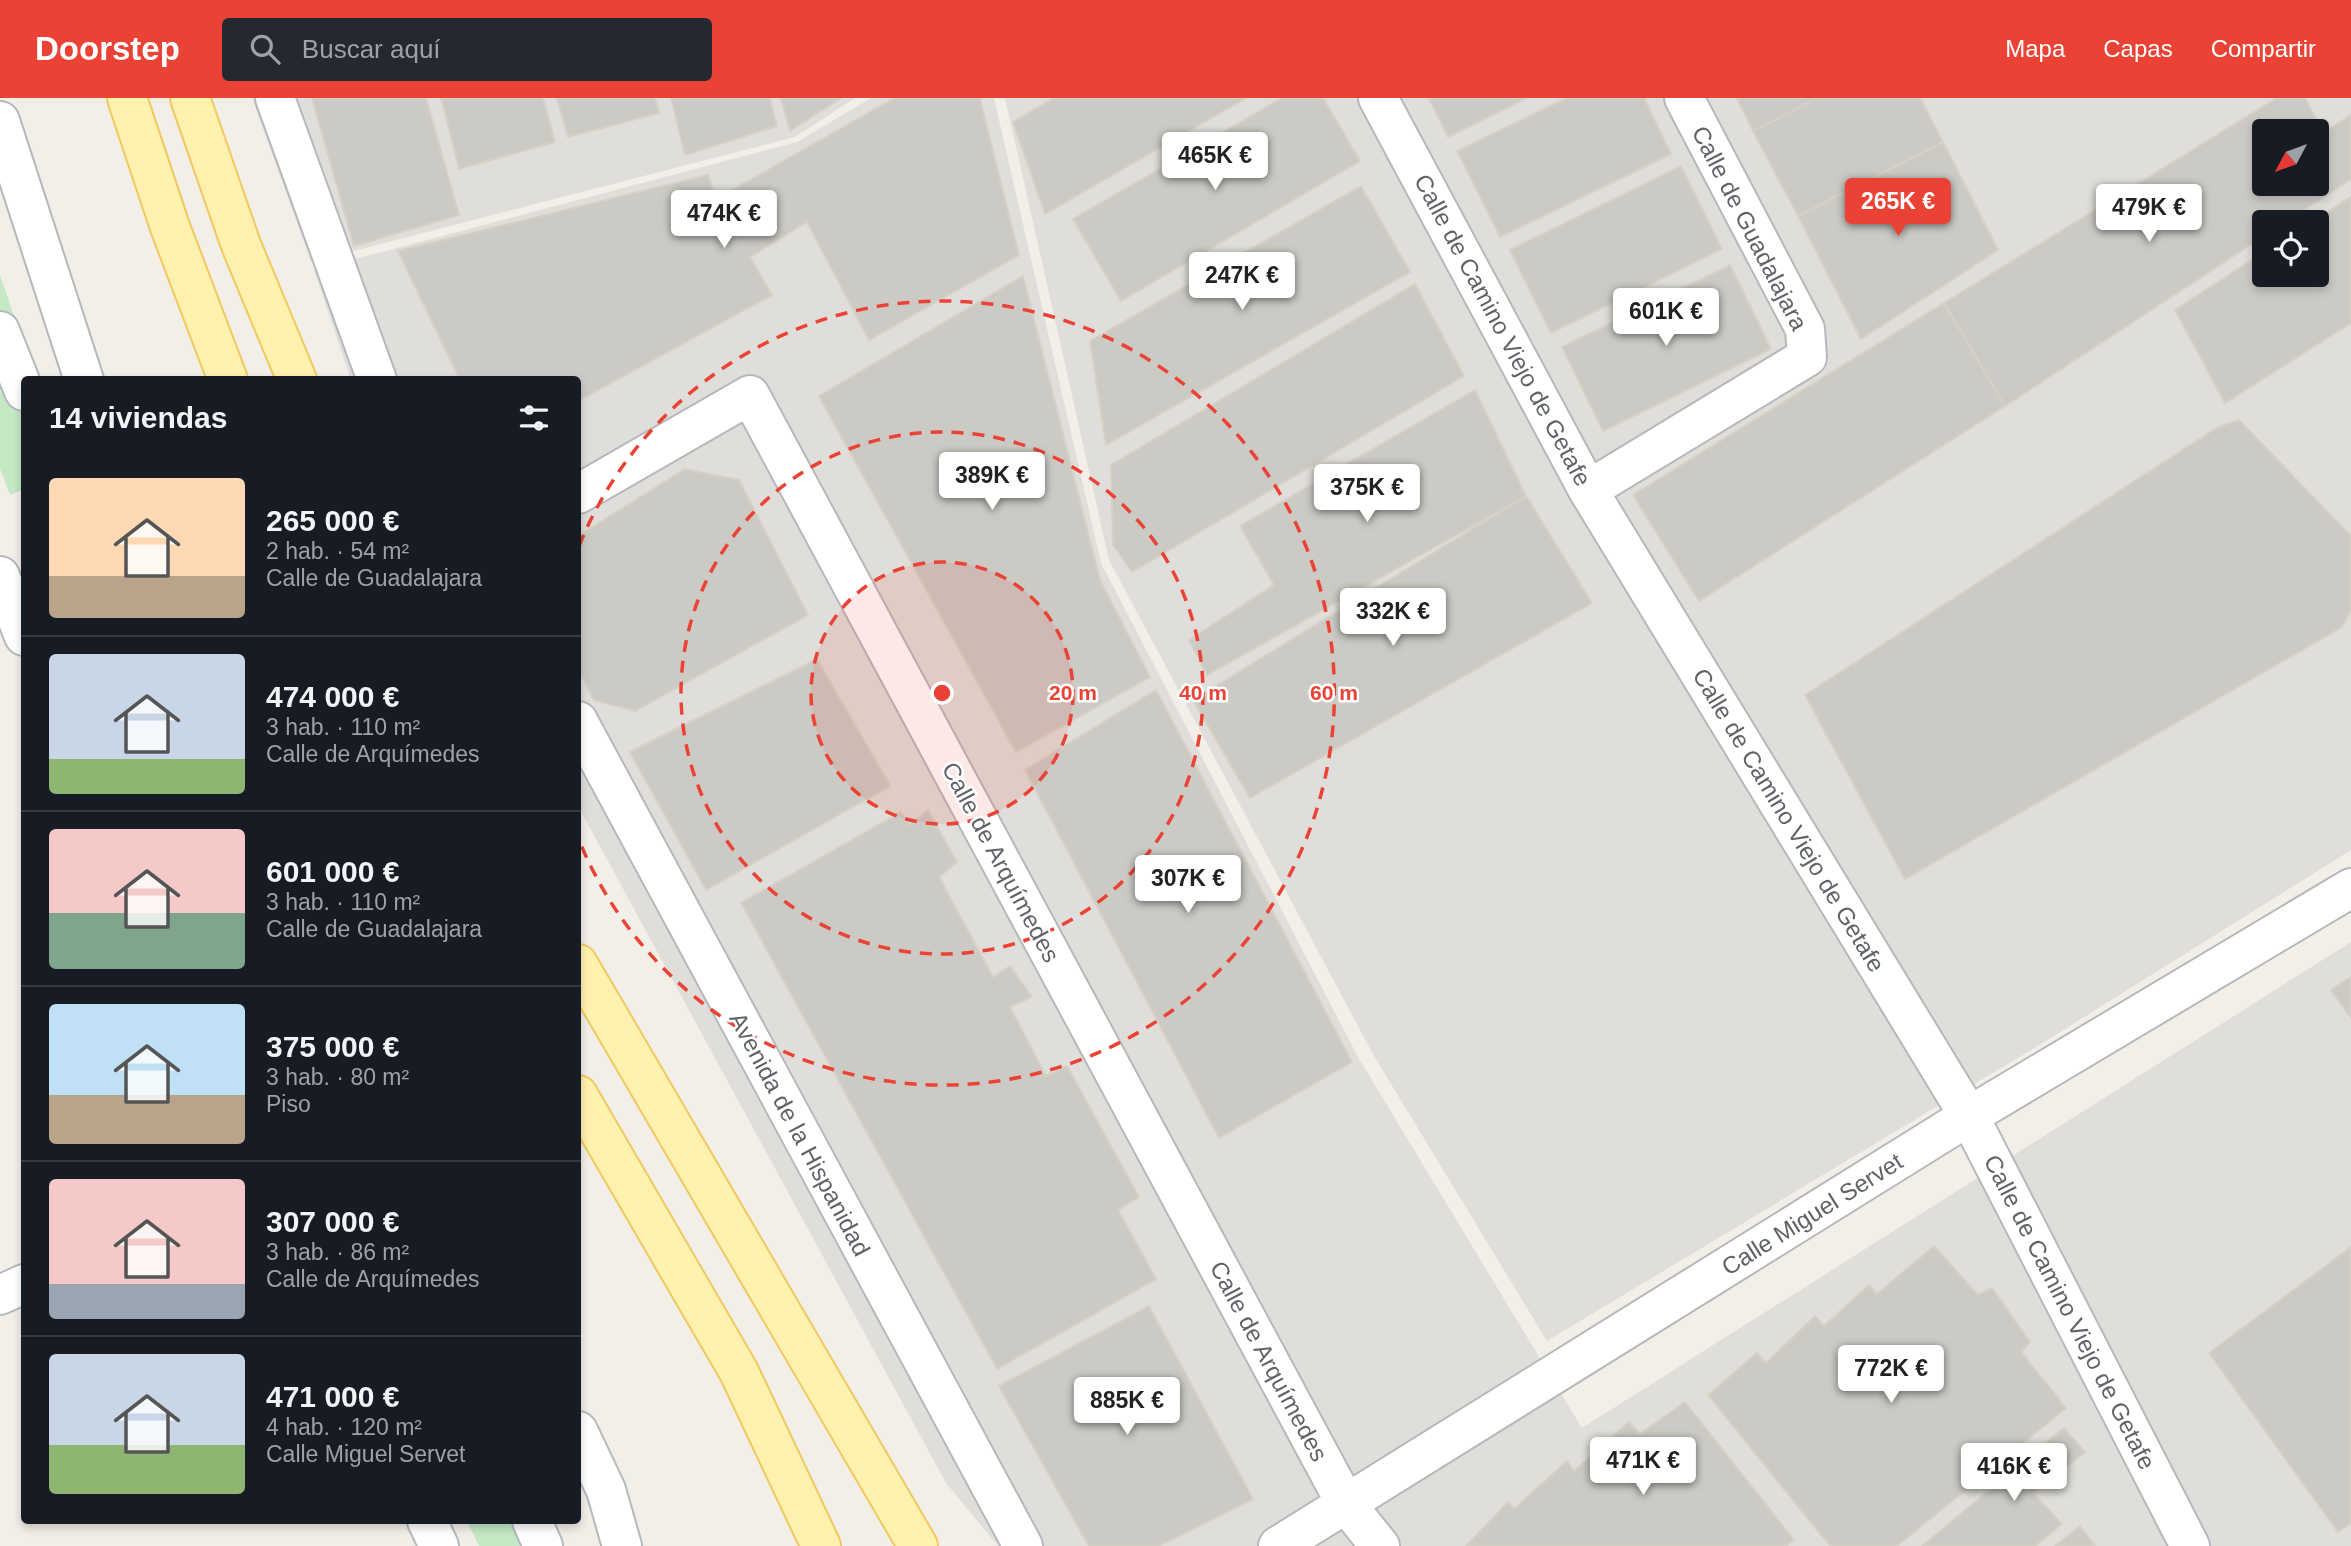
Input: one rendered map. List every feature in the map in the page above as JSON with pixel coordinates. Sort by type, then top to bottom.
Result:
[{"type":"main road","points":[[127,98],[170,227],[226,376]]},
{"type":"main road","points":[[190,98],[241,245],[295,376]]},
{"type":"main road","points":[[581,969],[918,1546]]},
{"type":"main road","points":[[581,1100],[739,1372],[821,1546]]},
{"type":"street","points":[[275,98],[376,376]]},
{"type":"street","name":"Calle de Camino Viejo de Getafe","points":[[1378,98],[1588,490],[1969,1116],[2190,1546]]},
{"type":"street","name":"Calle de Guadalajara","points":[[1588,490],[1807,357],[1805,329],[1684,98]]},
{"type":"street","points":[[0,121],[83,376]]},
{"type":"street","points":[[0,331],[21,384]]},
{"type":"street","name":"Calle de Arquímedes","points":[[581,492],[750,395],[1346,1504]]},
{"type":"street","points":[[7,580],[21,626]]},
{"type":"street","name":"Avenida de la Hispanidad","points":[[581,727],[1023,1546]]},
{"type":"street","name":"Calle Miguel Servet","points":[[1278,1546],[1969,1116],[2351,888]]},
{"type":"street","points":[[0,1295],[21,1285]]},
{"type":"street","points":[[581,1437],[606,1490],[622,1546]]},
{"type":"street","points":[[1346,1504],[1380,1546]]},
{"type":"street","points":[[428,1524],[439,1546]]},
{"type":"street","points":[[533,1524],[543,1546]]},
{"type":"shaded area","points":[[252,98],[855,98],[795,137],[311,262]]},
{"type":"shaded area","points":[[871,98],[994,98],[1101,563],[1358,1057],[1582,1428],[2351,942],[2351,1546],[998,1546],[946,1483],[581,812],[581,376],[350,376],[314,270],[797,142]]},
{"type":"shaded area","points":[[1005,98],[2351,98],[2351,850],[2041,1044],[1547,1341],[1374,1056],[1109,560]]},
{"type":"green space","points":[[0,275],[35,376],[21,376],[21,490],[10,495],[0,469]]},
{"type":"green space","points":[[468,1524],[538,1524],[548,1546],[479,1546]]},
{"type":"building","points":[[312,98],[426,98],[459,215],[354,246]]},
{"type":"building","points":[[441,98],[543,98],[555,142],[459,169]]},
{"type":"building","points":[[557,98],[655,98],[659,113],[568,137]]},
{"type":"building","points":[[671,98],[770,98],[777,126],[685,155]]},
{"type":"building","points":[[781,98],[841,98],[790,131]]},
{"type":"building","points":[[895,98],[980,98],[1019,255],[869,340],[807,222],[750,257],[772,295],[581,399],[581,376],[458,376],[398,251],[708,175],[716,199]]},
{"type":"building","points":[[1054,98],[1246,98],[1045,214],[1013,122]]},
{"type":"building","points":[[1282,98],[1323,98],[1360,161],[1121,301],[1073,219]]},
{"type":"building","points":[[1429,98],[1527,98],[1448,137]]},
{"type":"building","points":[[1567,98],[1644,98],[1671,154],[1500,237],[1457,151]]},
{"type":"building","points":[[1737,98],[1817,98],[1753,131]]},
{"type":"building","points":[[1817,98],[1920,98],[1943,142],[1798,216],[1753,131]]},
{"type":"building","points":[[2277,98],[2305,98],[2316,119],[2252,119],[2252,196],[2325,196],[2303,210],[2252,210],[2252,244],[2005,406],[1944,303]]},
{"type":"building","points":[[2351,115],[2351,179],[2329,193],[2329,129]]},
{"type":"building","points":[[1943,142],[1998,250],[1861,339],[1798,216]]},
{"type":"building","points":[[1681,166],[1722,249],[1551,333],[1510,250]]},
{"type":"building","points":[[1361,186],[1410,272],[1106,445],[1090,341]]},
{"type":"building","points":[[2351,197],[2351,323],[2225,403],[2175,310],[2252,260],[2252,287],[2329,287],[2329,211]]},
{"type":"building","points":[[1730,265],[1771,349],[1603,431],[1562,347]]},
{"type":"building","points":[[1023,276],[1100,580],[1150,677],[1016,752],[819,396]]},
{"type":"building","points":[[1415,284],[1464,376],[1132,572],[1113,545],[1111,465]]},
{"type":"building","points":[[1944,303],[2005,406],[1699,601],[1633,495]]},
{"type":"building","points":[[1475,390],[1526,496],[1207,675],[1189,640],[1274,585],[1240,526]]},
{"type":"building","points":[[2239,420],[2351,536],[2351,610],[2342,627],[1905,879],[1805,695],[2218,427]]},
{"type":"building","points":[[685,469],[739,480],[808,615],[635,711],[594,700],[581,675],[581,534]]},
{"type":"building","points":[[1526,496],[1592,603],[1250,798],[1193,700]]},
{"type":"building","points":[[817,659],[890,786],[706,890],[630,752]]},
{"type":"building","points":[[1156,690],[1352,1062],[1219,1138],[1025,770]]},
{"type":"building","points":[[928,810],[957,862],[939,877],[993,977],[1010,966],[1032,997],[1010,1007],[1046,1076],[1067,1066],[1139,1197],[1118,1210],[1156,1279],[997,1369],[741,903],[901,812],[909,825]]},
{"type":"building","points":[[2351,977],[2351,1018],[2331,990]]},
{"type":"building","points":[[1934,1246],[1978,1295],[1992,1288],[2030,1342],[2021,1352],[2066,1408],[1897,1546],[1830,1546],[1708,1395],[1757,1353],[1766,1363],[1815,1316],[1824,1326],[1869,1285],[1877,1294]]},
{"type":"building","points":[[2351,1247],[2351,1523],[2338,1532],[2209,1353]]},
{"type":"building","points":[[1149,1306],[1253,1499],[1159,1546],[1089,1546],[999,1386]]},
{"type":"building","points":[[1685,1402],[1794,1540],[1786,1546],[1466,1546],[1508,1502],[1514,1509],[1567,1461],[1574,1471],[1629,1422],[1640,1434]]},
{"type":"building","points":[[2064,1428],[2085,1452],[2033,1493],[2062,1524],[2035,1546],[1922,1546]]},
{"type":"building","points":[[2080,1526],[2095,1546],[2055,1546]]}]
